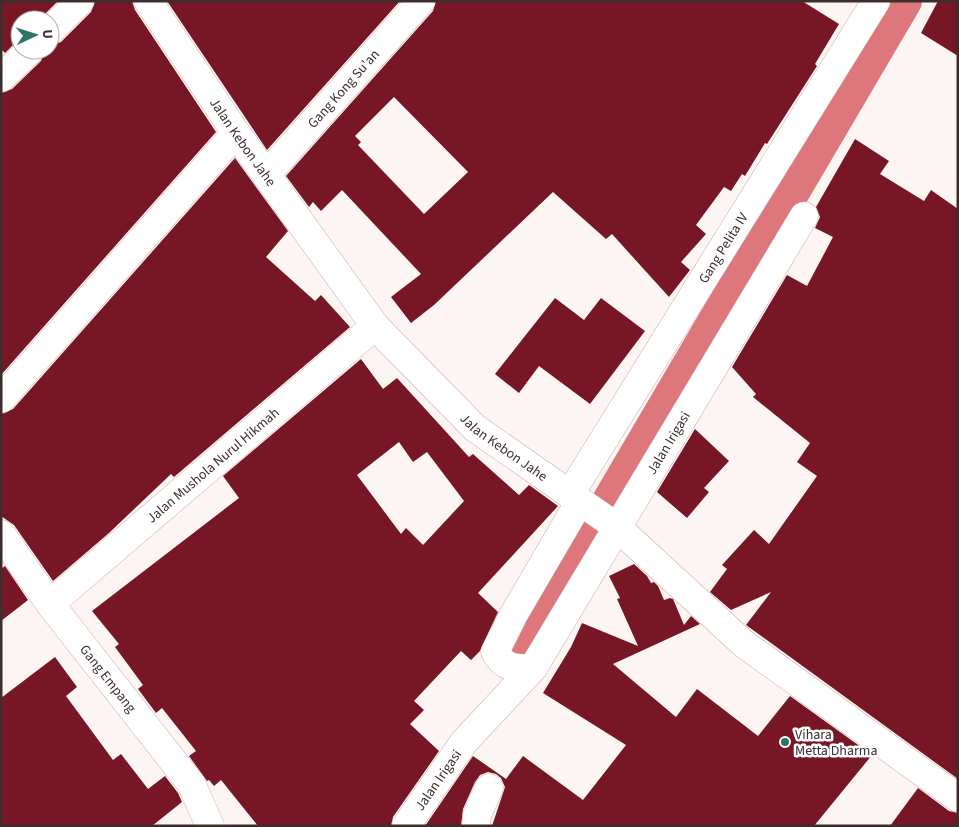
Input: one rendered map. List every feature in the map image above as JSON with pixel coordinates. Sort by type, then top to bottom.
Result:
[{"type":"street","points":[[60,21],[80,1]]},
{"type":"street","name":"Jalan Kebon Jahe","points":[[148,1],[236,133],[375,326],[475,428],[613,524],[744,644],[958,798]]},
{"type":"street","name":"Gang Kong Su'an","points":[[266,175],[421,1]]},
{"type":"street","name":"Gang Pelita IV","points":[[578,500],[876,1]]},
{"type":"street","points":[[1,78],[20,60]]},
{"type":"street","points":[[1,399],[236,133]]},
{"type":"street","name":"Jalan Irigasi","points":[[406,826],[464,742],[533,668],[613,524],[804,216]]},
{"type":"street","name":"Jalan Mushola Nurul Hikmah","points":[[50,604],[375,326]]},
{"type":"street","points":[[533,668],[508,667],[500,661],[495,652],[514,614],[578,500]]},
{"type":"street","name":"Gang Empang","points":[[1,534],[50,604],[192,786],[210,826]]},
{"type":"street","points":[[476,826],[477,815],[489,788]]},
{"type":"building","points":[[1,1],[58,1],[49,10],[10,10],[10,48],[5,53],[1,49]]},
{"type":"building","points":[[95,1],[132,1],[135,10],[216,132],[1,375],[1,93],[12,89],[41,60],[60,60],[60,42],[91,12]]},
{"type":"building","points":[[167,1],[400,1],[267,150]]},
{"type":"building","points":[[436,1],[802,1],[839,24],[815,64],[817,66],[745,176],[742,174],[731,191],[724,187],[696,225],[706,234],[681,262],[690,270],[669,297],[612,234],[606,239],[553,192],[434,305],[411,323],[391,297],[421,274],[342,190],[321,211],[313,202],[309,207],[286,176],[433,11]],"holes":[[[394,97],[468,172],[424,214],[358,145],[361,142],[355,136]]]},
{"type":"building","points":[[938,1],[958,1],[958,56],[921,33]]},
{"type":"building","points":[[855,139],[889,161],[880,174],[924,201],[931,190],[958,209],[958,779],[746,625],[771,592],[731,610],[710,592],[727,569],[722,565],[754,530],[769,544],[817,476],[797,462],[810,443],[753,397],[756,394],[732,367],[787,275],[807,286],[833,237],[815,228],[820,217],[816,207]]},
{"type":"building","points":[[235,158],[288,231],[266,257],[315,301],[321,295],[350,327],[174,477],[171,474],[109,533],[53,581],[14,525],[1,516],[1,414],[13,409]]},
{"type":"building","points":[[555,298],[584,320],[601,298],[645,331],[590,404],[539,366],[519,393],[495,374]]},
{"type":"building","points":[[361,359],[383,389],[397,378],[469,457],[473,454],[519,495],[529,485],[558,506],[478,593],[498,612],[480,651],[471,660],[461,651],[414,701],[424,710],[410,724],[439,751],[393,817],[391,826],[258,826],[221,780],[214,786],[209,780],[207,781],[189,756],[196,751],[162,708],[156,713],[138,689],[143,685],[115,647],[119,644],[92,611],[239,498],[223,476]],"holes":[[[399,442],[413,462],[427,452],[464,501],[423,545],[406,528],[401,534],[357,475]]]},
{"type":"building","points":[[695,429],[729,461],[704,488],[709,492],[687,518],[657,492]]},
{"type":"building","points":[[634,564],[647,576],[651,583],[654,582],[658,586],[664,600],[673,599],[684,625],[691,616],[700,624],[613,664],[676,717],[697,689],[758,736],[790,696],[872,755],[814,826],[492,826],[505,787],[501,778],[496,774],[488,772],[480,775],[475,782],[463,809],[461,826],[425,826],[473,756],[506,779],[523,756],[583,800],[626,745],[543,693],[571,647],[582,623],[638,646],[617,599],[620,598],[609,576]]},
{"type":"building","points":[[5,566],[28,600],[1,621],[1,569]]},
{"type":"building","points":[[55,657],[77,687],[66,696],[113,760],[121,754],[148,789],[165,776],[178,793],[182,802],[152,826],[1,826],[1,698]]},
{"type":"building","points":[[918,788],[949,811],[958,813],[958,826],[890,826]]},
{"type":"waterway","points":[[516,661],[904,1]]},
{"type":"place","name":"Vihara Metta Dharma","points":[[785,742]]}]
